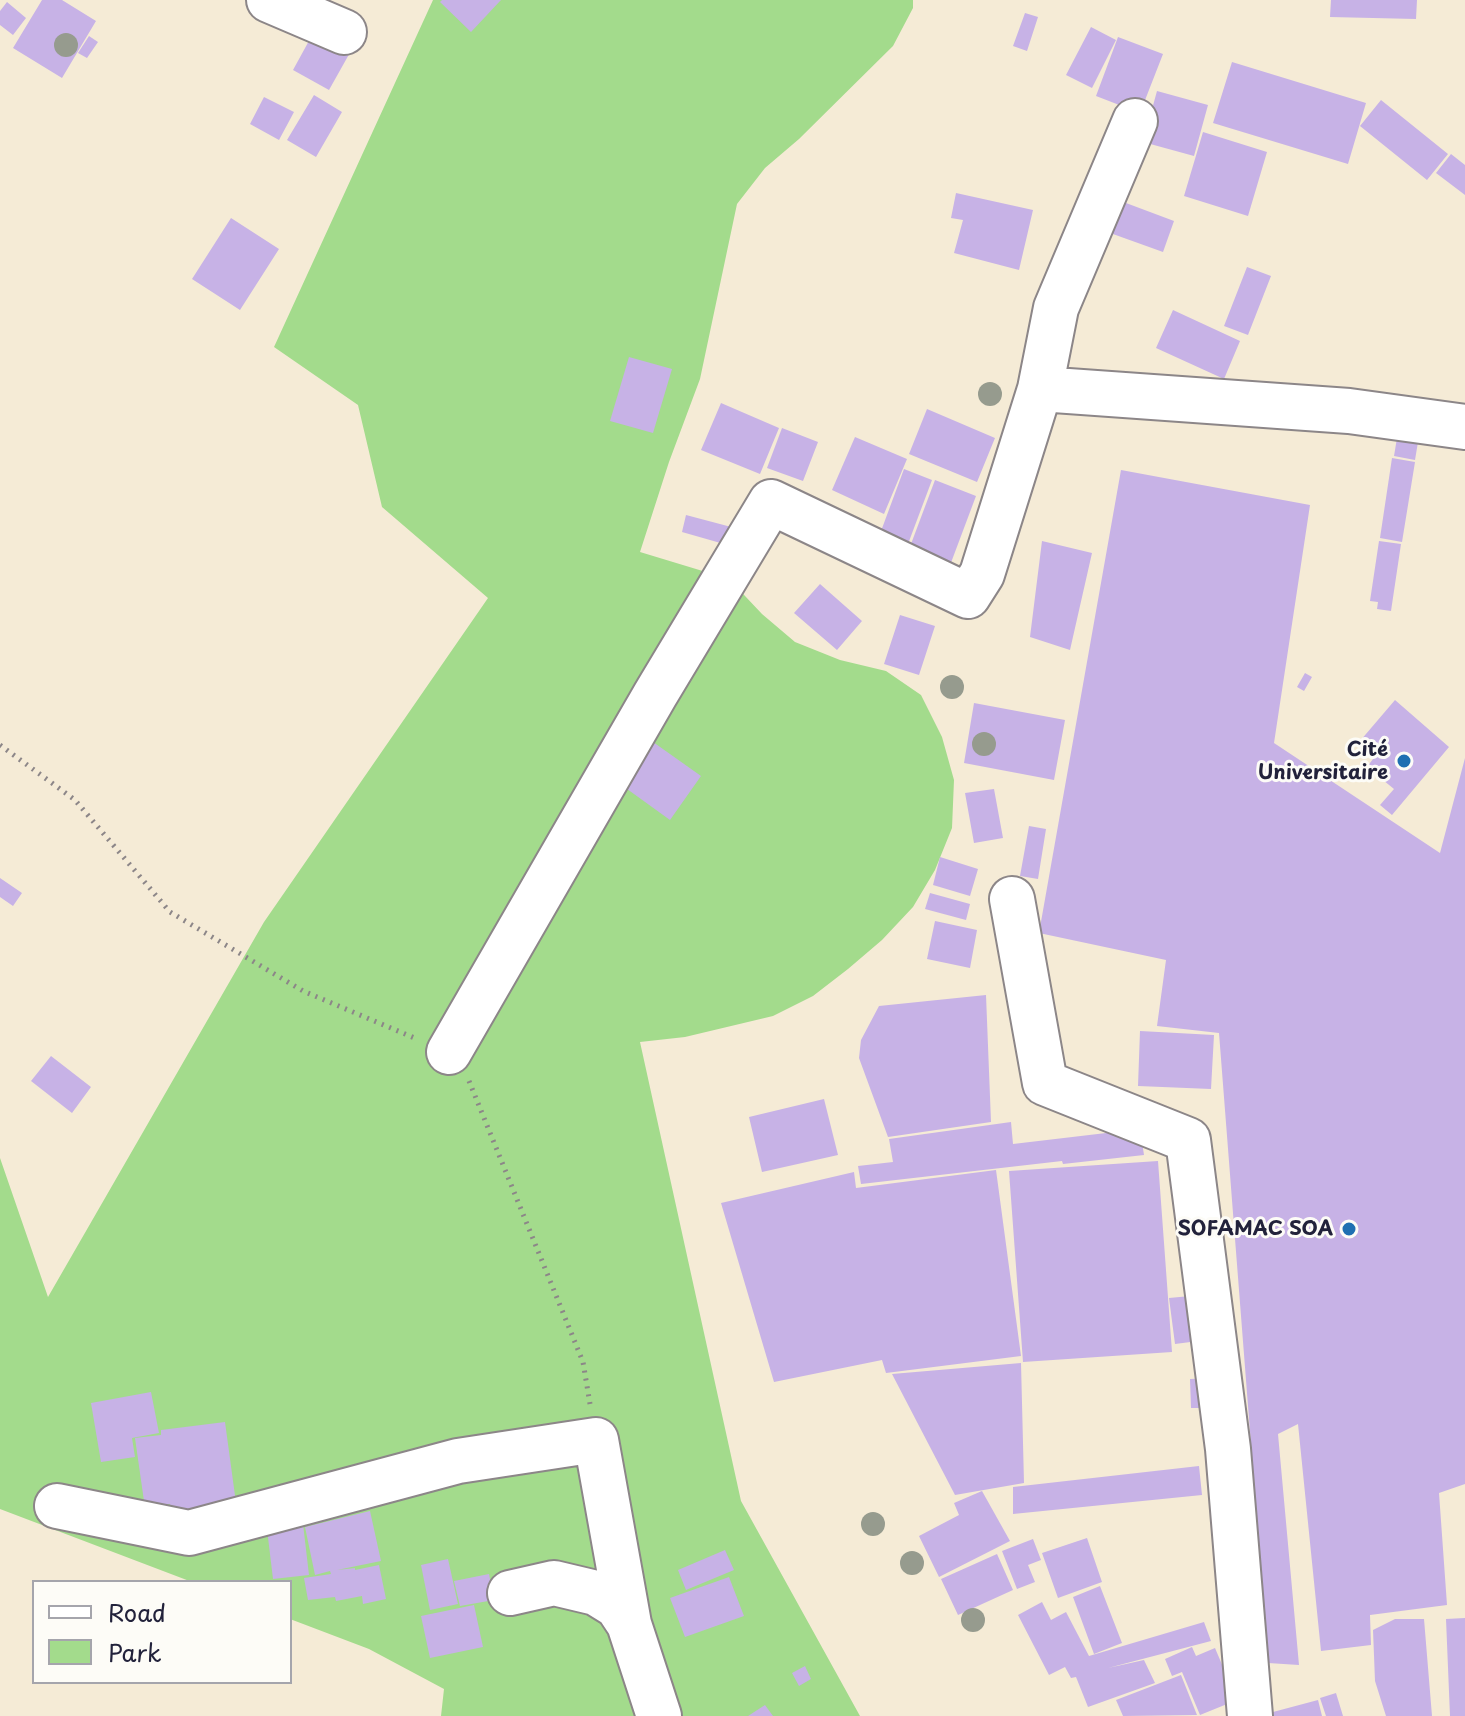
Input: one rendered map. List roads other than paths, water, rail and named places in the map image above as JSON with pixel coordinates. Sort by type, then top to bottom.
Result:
[{"type":"street","points":[[269,0],[344,32]]},
{"type":"street","points":[[449,1052],[655,695],[771,502],[968,596],[982,574],[1040,389],[1056,308],[1135,121]]},
{"type":"street","points":[[1040,389],[1349,411],[1465,427]]},
{"type":"street","points":[[1012,899],[1045,1083],[1188,1140],[1228,1449],[1250,1716]]},
{"type":"street","points":[[57,1506],[189,1533],[458,1461],[596,1440],[629,1624],[659,1716]]},
{"type":"street","points":[[510,1593],[554,1583],[596,1593],[617,1606],[629,1624]]},
{"type":"place","name":"Cité Universitaire","points":[[1404,761]]},
{"type":"place","name":"SOFAMAC SOA","points":[[1349,1229]]}]
